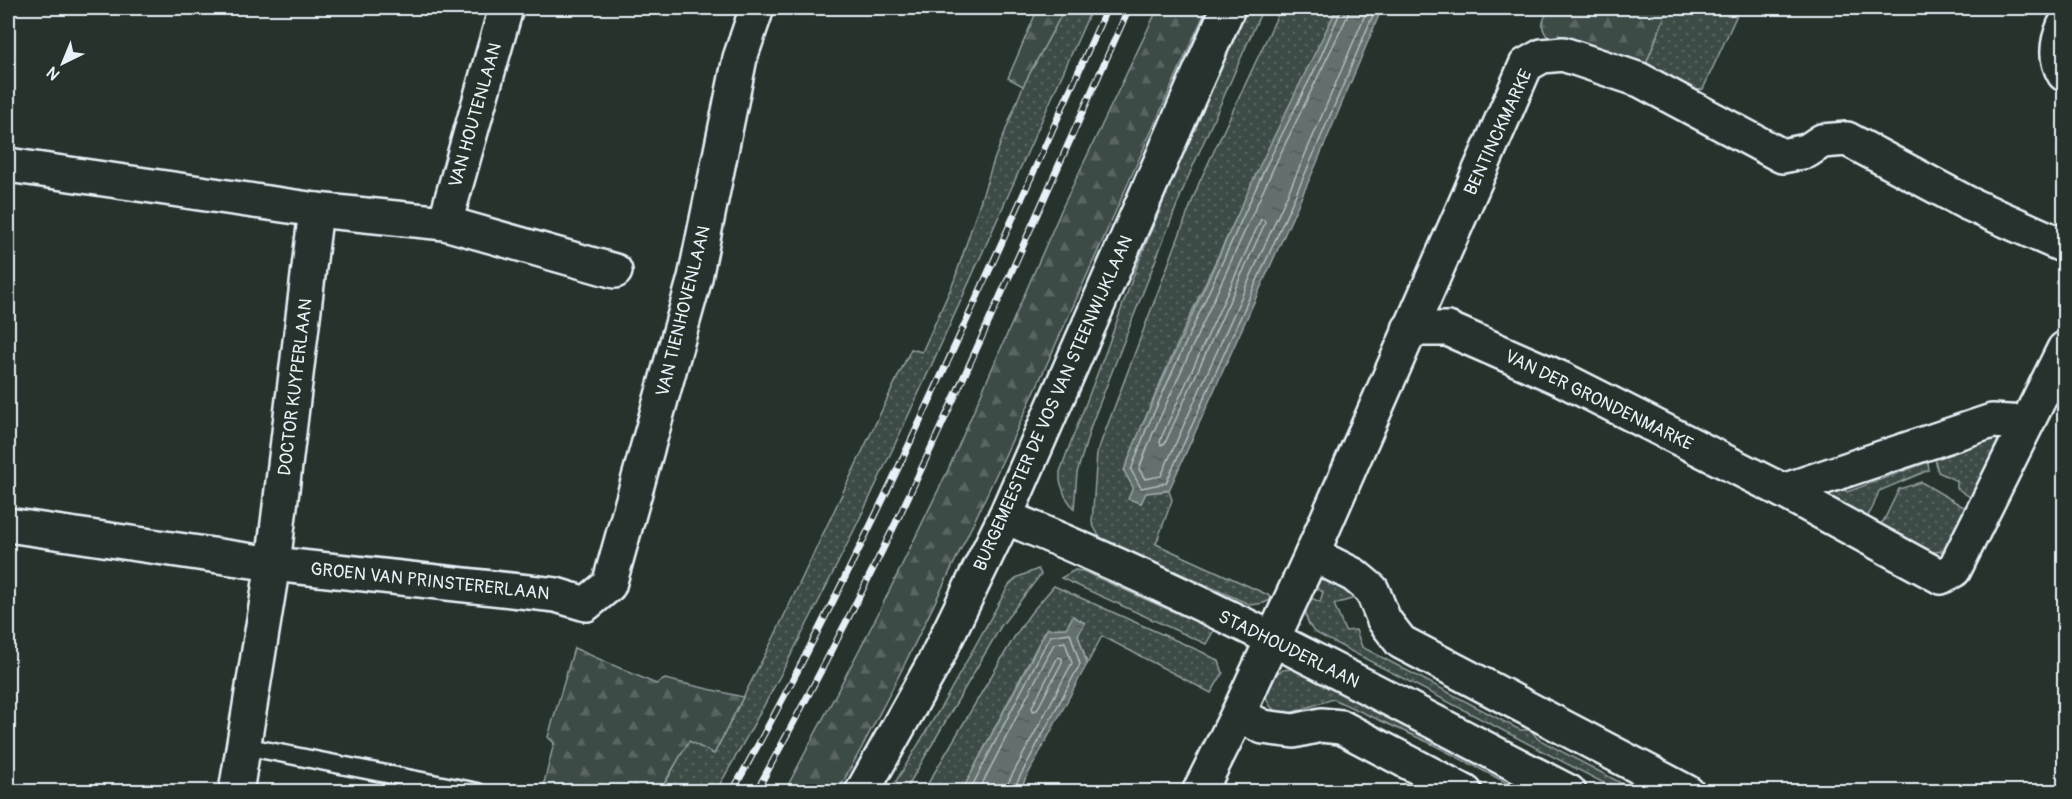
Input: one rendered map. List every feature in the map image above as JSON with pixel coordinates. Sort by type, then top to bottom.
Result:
[{"type":"street","name":"VAN HOUTENLAAN","points":[[445,223],[506,8]]},
{"type":"street","name":"VAN TIENHOVENLAAN","points":[[586,604],[609,585],[695,278],[740,58],[757,8]]},
{"type":"street","name":"BURGEMEESTER DE VOS VAN STEENWIJKLAAN","points":[[862,792],[934,663],[1005,517],[1228,8]]},
{"type":"street","points":[[2064,26],[2058,40],[2058,57],[2064,74]]},
{"type":"street","name":"BENTINCKMARKE","points":[[1199,792],[1312,554],[1526,65],[1542,56],[1563,54],[1640,80],[1782,156],[1807,151],[1822,141],[1846,139],[1966,202],[2064,246]]},
{"type":"street","points":[[8,165],[316,210],[445,223],[615,271]]},
{"type":"street","name":"DOCTOR KUYPERLAAN","points":[[273,564],[316,210]]},
{"type":"street","name":"VAN DER GRONDENMARKE","points":[[1409,328],[1448,329],[1562,380],[1783,491],[1941,577],[1953,570],[2064,349]]},
{"type":"street","points":[[1783,491],[1992,421],[2026,423]]},
{"type":"street","name":"STADHOUDERLAAN","points":[[1005,517],[1067,542],[1271,639],[1569,792]]},
{"type":"street","name":"GROEN VAN PRINSTERERLAAN","points":[[8,525],[273,564],[556,595],[586,604]]},
{"type":"street","points":[[1312,554],[1354,575],[1372,590],[1384,620],[1401,642],[1687,792]]},
{"type":"street","points":[[236,792],[273,564]]},
{"type":"street","points":[[1238,714],[1263,727],[1284,730],[1294,731],[1321,725],[1341,727],[1465,792]]},
{"type":"lane","points":[[244,746],[478,792]]},
{"type":"green space","points":[[1038,8],[1065,8],[1023,86],[1008,78]]},
{"type":"green space","points":[[1065,8],[1092,8],[954,316],[824,591],[716,791],[660,792],[689,740],[714,754],[774,637],[911,349],[922,352],[954,281],[994,160],[1023,86]]},
{"type":"green space","points":[[1158,8],[1207,8],[971,528],[923,628],[838,791],[785,791],[878,614],[948,470],[1063,206]]},
{"type":"green space","points":[[1248,8],[1263,8],[1186,182],[1092,423],[1077,473],[1074,509],[1065,496],[1060,481],[1060,472],[1137,266],[1186,146]]},
{"type":"green space","points":[[1281,8],[1337,8],[1173,353],[1124,471],[1133,487],[1129,499],[1141,503],[1146,493],[1169,491],[1172,500],[1156,544],[1268,595],[1272,599],[1251,605],[1100,538],[1092,523],[1097,453],[1199,183]]},
{"type":"green space","points":[[1549,8],[1668,8],[1644,69],[1548,37],[1543,26]]},
{"type":"green space","points":[[1668,8],[1740,8],[1703,89],[1691,92],[1644,69]]},
{"type":"green space","points":[[2007,432],[1980,504],[1957,488],[1957,481],[1938,472],[1934,455]]},
{"type":"green space","points":[[1928,462],[1929,470],[1879,491],[1864,523],[1810,494],[1837,482],[1847,492]]},
{"type":"green space","points":[[1921,482],[1962,506],[1974,510],[1953,550],[1916,554],[1877,528],[1884,520],[1899,489]]},
{"type":"green space","points":[[1038,569],[1041,574],[1001,626],[905,791],[890,791],[941,707],[1009,585],[1018,577]]},
{"type":"green space","points":[[1075,570],[1083,571],[1214,630],[1206,644],[1061,578]]},
{"type":"green space","points":[[1321,575],[1359,597],[1334,604],[1345,631],[1356,630],[1362,647],[1520,730],[1531,730],[1538,739],[1636,791],[1619,791],[1314,632],[1307,620],[1306,606],[1309,597],[1320,602],[1323,592],[1313,586]]},
{"type":"green space","points":[[1054,586],[1202,652],[1219,661],[1223,673],[1211,693],[1102,636],[1087,664],[1078,634],[1066,628],[1046,629],[962,791],[923,792],[1015,636]]},
{"type":"green space","points":[[574,648],[656,684],[665,679],[743,697],[714,754],[689,741],[660,791],[542,791],[554,743],[548,737]]},
{"type":"green space","points":[[1295,669],[1320,677],[1540,791],[1522,791],[1432,744],[1333,699],[1284,715],[1279,713],[1273,709],[1267,698],[1269,682],[1276,674],[1284,670]]},
{"type":"water","points":[[1337,8],[1382,8],[1315,167],[1169,490],[1146,493],[1141,503],[1128,499],[1133,487],[1124,471],[1141,428],[1261,163]]},
{"type":"water","points":[[1073,616],[1085,623],[1078,635],[1087,664],[1019,791],[962,791],[1047,629],[1066,628]]},
{"type":"railway","points":[[732,792],[784,697],[882,502],[1107,8]]},
{"type":"railway","points":[[756,792],[831,652],[902,510],[989,322],[1129,8]]}]
